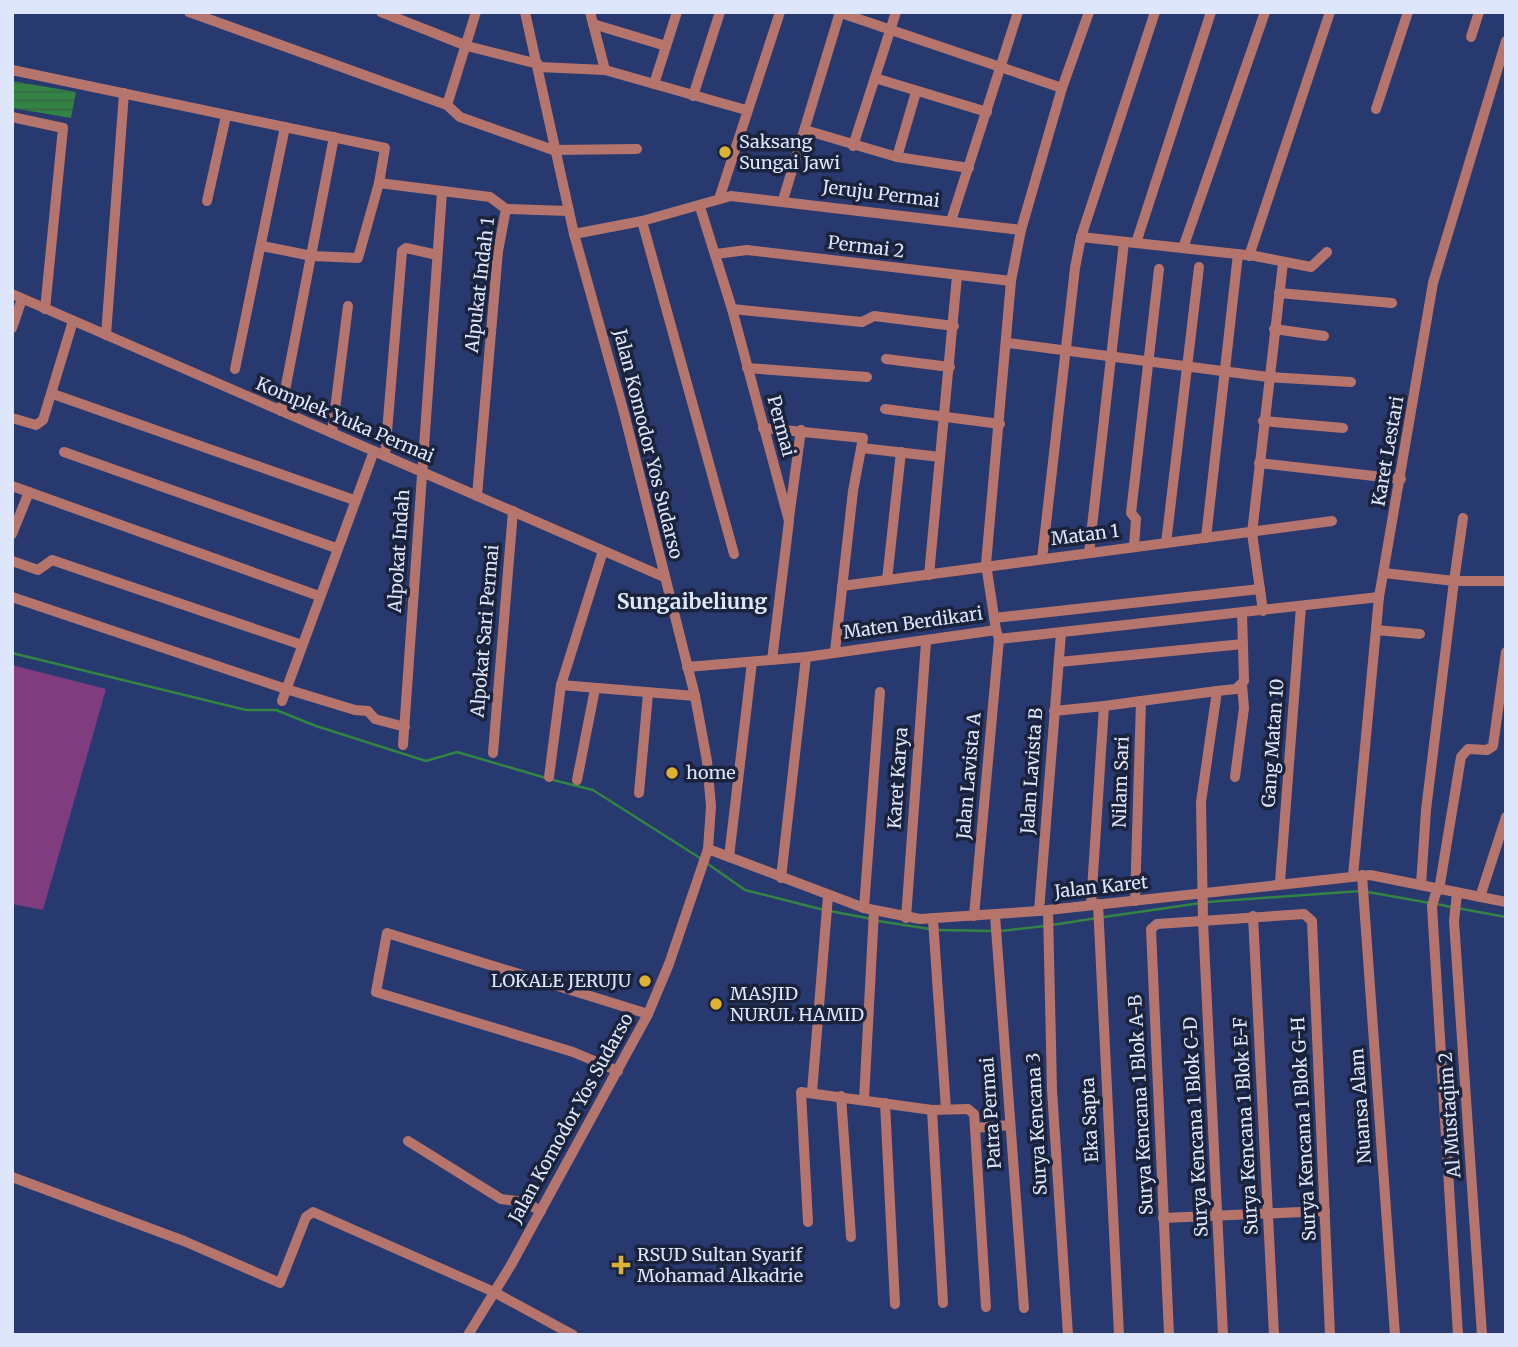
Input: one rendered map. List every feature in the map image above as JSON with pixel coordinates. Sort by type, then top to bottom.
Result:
[{"type":"street","points":[[189,12],[447,105],[460,117],[553,150],[637,149]]},
{"type":"street","points":[[381,12],[467,46],[539,65],[605,70],[746,110]]},
{"type":"street","points":[[447,105],[476,12]]},
{"type":"street","name":"Jalan Komodor Yos Sudarso","points":[[468,1335],[541,1211],[648,1014],[708,850],[710,784],[695,696],[624,413],[553,150],[539,65],[525,12]]},
{"type":"street","points":[[654,84],[677,12]]},
{"type":"street","points":[[693,96],[720,12]]},
{"type":"street","points":[[719,200],[780,12]]},
{"type":"street","points":[[783,200],[839,12],[1062,88]]},
{"type":"street","points":[[853,146],[896,12]]},
{"type":"street","name":"Jalan Lavista A","points":[[974,916],[997,634],[986,564],[1012,281],[1021,230],[1062,88],[1089,12]]},
{"type":"street","points":[[1042,559],[1081,237],[1155,12]]},
{"type":"street","points":[[1136,243],[1211,12]]},
{"type":"street","points":[[1184,248],[1265,12]]},
{"type":"street","points":[[1206,538],[1223,369],[1243,255],[1330,12]]},
{"type":"street","points":[[1376,109],[1408,12]]},
{"type":"street","points":[[1471,37],[1479,12]]},
{"type":"street","points":[[951,221],[1001,67],[1014,13]]},
{"type":"street","points":[[592,18],[605,70]]},
{"type":"street","points":[[592,18],[666,46]]},
{"type":"street","name":"Karet Lestari","points":[[1360,877],[1379,597],[1437,266],[1506,41]]},
{"type":"street","points":[[12,70],[384,147],[379,183],[361,255],[354,259],[312,256],[262,246]]},
{"type":"street","points":[[875,78],[987,112]]},
{"type":"street","points":[[897,157],[916,92]]},
{"type":"street","points":[[106,335],[124,93]]},
{"type":"street","points":[[207,201],[226,116]]},
{"type":"street","points":[[12,117],[63,128],[45,309]]},
{"type":"street","points":[[235,369],[285,127]]},
{"type":"street","points":[[805,130],[897,157],[969,168]]},
{"type":"street","points":[[281,411],[334,137]]},
{"type":"street","name":"Alpukat Indah 1","points":[[379,183],[490,197],[506,209],[498,251],[477,496]]},
{"type":"street","name":"Alpokat Indah","points":[[403,745],[442,192]]},
{"type":"street","name":"Jeruju Permai","points":[[574,234],[700,207],[731,196],[1021,230]]},
{"type":"street","name":"Permai","points":[[700,207],[732,309],[789,521],[772,660]]},
{"type":"street","points":[[506,209],[569,211]]},
{"type":"street","points":[[642,221],[734,554]]},
{"type":"street","points":[[1081,237],[1243,255],[1311,267],[1327,252]]},
{"type":"street","points":[[1089,553],[1124,242]]},
{"type":"street","points":[[282,701],[354,500],[379,454],[402,251],[406,248],[437,255]]},
{"type":"street","name":"Permai 2","points":[[716,254],[747,250],[1012,281]]},
{"type":"street","points":[[1263,611],[1252,533],[1283,263]]},
{"type":"street","points":[[1166,543],[1199,267]]},
{"type":"street","points":[[1134,547],[1136,520],[1131,513],[1158,269]]},
{"type":"street","points":[[929,575],[957,276]]},
{"type":"street","points":[[1279,293],[1392,303]]},
{"type":"street","points":[[12,328],[17,297]]},
{"type":"street","name":"Komplek Yuka Permai","points":[[17,297],[664,577]]},
{"type":"street","points":[[332,433],[348,306]]},
{"type":"street","points":[[732,309],[862,322],[874,316],[954,326]]},
{"type":"street","points":[[12,418],[40,423],[53,394],[73,321]]},
{"type":"street","points":[[1274,329],[1324,336]]},
{"type":"street","points":[[1008,343],[1186,364],[1268,377],[1351,382]]},
{"type":"street","points":[[886,359],[950,367]]},
{"type":"street","points":[[747,368],[867,377]]},
{"type":"street","points":[[53,394],[354,500]]},
{"type":"street","points":[[885,409],[1000,424]]},
{"type":"street","points":[[1263,421],[1343,428]]},
{"type":"street","points":[[763,428],[863,438],[853,491],[835,651]]},
{"type":"street","points":[[789,521],[800,430]]},
{"type":"street","points":[[862,448],[940,457]]},
{"type":"street","points":[[64,452],[336,548]]},
{"type":"street","points":[[887,580],[901,453]]},
{"type":"street","points":[[1259,463],[1401,479]]},
{"type":"street","points":[[12,485],[319,596]]},
{"type":"street","points":[[12,534],[29,492]]},
{"type":"street","name":"Alpokat Sari Permai","points":[[493,752],[513,512]]},
{"type":"street","points":[[1421,885],[1426,810],[1462,518]]},
{"type":"street","name":"Matan 1","points":[[842,586],[929,575],[986,564],[1332,521]]},
{"type":"street","points":[[549,777],[561,685],[603,551]]},
{"type":"street","points":[[12,561],[42,570],[52,560],[302,645]]},
{"type":"street","points":[[1384,573],[1454,581],[1506,582]]},
{"type":"street","points":[[994,618],[1260,589]]},
{"type":"street","points":[[12,597],[286,689],[355,710],[368,711],[377,720],[405,727]]},
{"type":"street","name":"Maten Berdikari","points":[[687,667],[806,657],[835,651],[997,634],[1061,633],[1379,597]]},
{"type":"street","name":"Gang Matan 10","points":[[1280,882],[1301,606]]},
{"type":"street","points":[[1235,776],[1244,708],[1242,612]]},
{"type":"street","points":[[1376,630],[1420,634]]},
{"type":"street","name":"Jalan Lavista B","points":[[1046,913],[1054,711],[1061,633]]},
{"type":"street","name":"Karet Karya","points":[[906,918],[926,642]]},
{"type":"street","points":[[1059,662],[1243,644]]},
{"type":"street","points":[[1458,1335],[1432,906],[1461,757],[1468,749],[1487,750],[1493,746],[1506,652]]},
{"type":"street","points":[[781,878],[806,657]]},
{"type":"street","points":[[729,856],[752,662]]},
{"type":"street","points":[[561,685],[695,696]]},
{"type":"street","points":[[1054,711],[1236,690],[1242,685]]},
{"type":"street","points":[[577,780],[595,689]]},
{"type":"street","name":"Surya Kencana 1 Blok C-D","points":[[1217,691],[1201,802],[1203,919],[1223,1335]]},
{"type":"street","points":[[863,1100],[873,933],[871,911],[880,692]]},
{"type":"street","points":[[639,793],[648,694]]},
{"type":"street","name":"Nilam Sari","points":[[1135,901],[1141,701]]},
{"type":"street","name":"Eka Sapta","points":[[1104,706],[1096,906],[1119,1335]]},
{"type":"street","points":[[1480,897],[1506,817]]},
{"type":"street","name":"Jalan Karet","points":[[708,850],[729,856],[828,899],[871,911],[933,922],[974,916],[1046,913],[1203,895],[1280,882],[1360,877],[1421,885],[1457,897],[1480,897],[1506,902]]},
{"type":"street","name":"Nuansa Alam","points":[[1360,877],[1395,1335]]},
{"type":"street","name":"Al Mustaqim 2","points":[[1457,897],[1454,920],[1482,1335]]},
{"type":"street","points":[[812,1092],[828,899]]},
{"type":"street","name":"Surya Kencana 3","points":[[1046,913],[1049,936],[1052,1090],[1068,1335]]},
{"type":"street","name":"Surya Kencana 1 Blok A-B","points":[[1169,1335],[1150,932],[1157,924],[1203,919],[1304,914],[1312,921]]},
{"type":"street","name":"Surya Kencana 1 Blok E-F","points":[[1253,916],[1274,1335]]},
{"type":"street","name":"Patra Permai","points":[[995,917],[1024,1308]]},
{"type":"street","name":"Surya Kencana 1 Blok G-H","points":[[1312,921],[1330,1335]]},
{"type":"street","points":[[933,922],[946,1109]]},
{"type":"street","points":[[618,1071],[573,1052],[376,992],[387,933],[648,1014]]},
{"type":"street","points":[[808,1222],[800,1094],[812,1092],[932,1110],[972,1111],[986,1307]]},
{"type":"street","points":[[841,1096],[851,1237]]},
{"type":"street","points":[[885,1103],[895,1304]]},
{"type":"street","points":[[932,1110],[943,1303]]},
{"type":"street","points":[[975,1128],[1010,1125]]},
{"type":"street","points":[[408,1142],[501,1199],[524,1202],[541,1211]]},
{"type":"street","points":[[12,1177],[184,1241],[280,1283],[306,1217],[311,1212],[494,1292],[573,1335]]},
{"type":"street","points":[[1163,1218],[1325,1210]]},
{"type":"shaded area","points":[[12,81],[76,92],[71,118],[12,108]]},
{"type":"shaded area","points":[[12,665],[106,689],[43,910],[12,904]]},
{"type":"waterway","points":[[12,653],[246,710],[276,710],[316,726],[426,761],[457,752],[546,778]]},
{"type":"waterway","points":[[553,780],[593,790],[700,858]]},
{"type":"waterway","points":[[708,864],[745,890],[824,910]]},
{"type":"waterway","points":[[1207,902],[1361,891]]},
{"type":"waterway","points":[[1368,892],[1430,903]]},
{"type":"waterway","points":[[1104,917],[1201,903]]},
{"type":"waterway","points":[[1437,904],[1451,907]]},
{"type":"waterway","points":[[1457,908],[1506,917]]},
{"type":"waterway","points":[[830,911],[872,919]]},
{"type":"waterway","points":[[1052,925],[1097,918]]},
{"type":"waterway","points":[[878,921],[930,929]]},
{"type":"waterway","points":[[1000,931],[1045,926]]},
{"type":"waterway","points":[[937,930],[993,931]]},
{"type":"place","name":"Saksang Sungai Jawi","points":[[725,152]]},
{"type":"place","name":"home","points":[[672,773]]},
{"type":"place","name":"LOKALE JERUJU","points":[[645,981]]},
{"type":"place","name":"MASJID NURUL HAMID","points":[[716,1004]]},
{"type":"place","name":"RSUD Sultan Syarif Mohamad Alkadrie","points":[[621,1265]]},
{"type":"district","name":"Sungaibeliung","points":[[692,602]]}]
